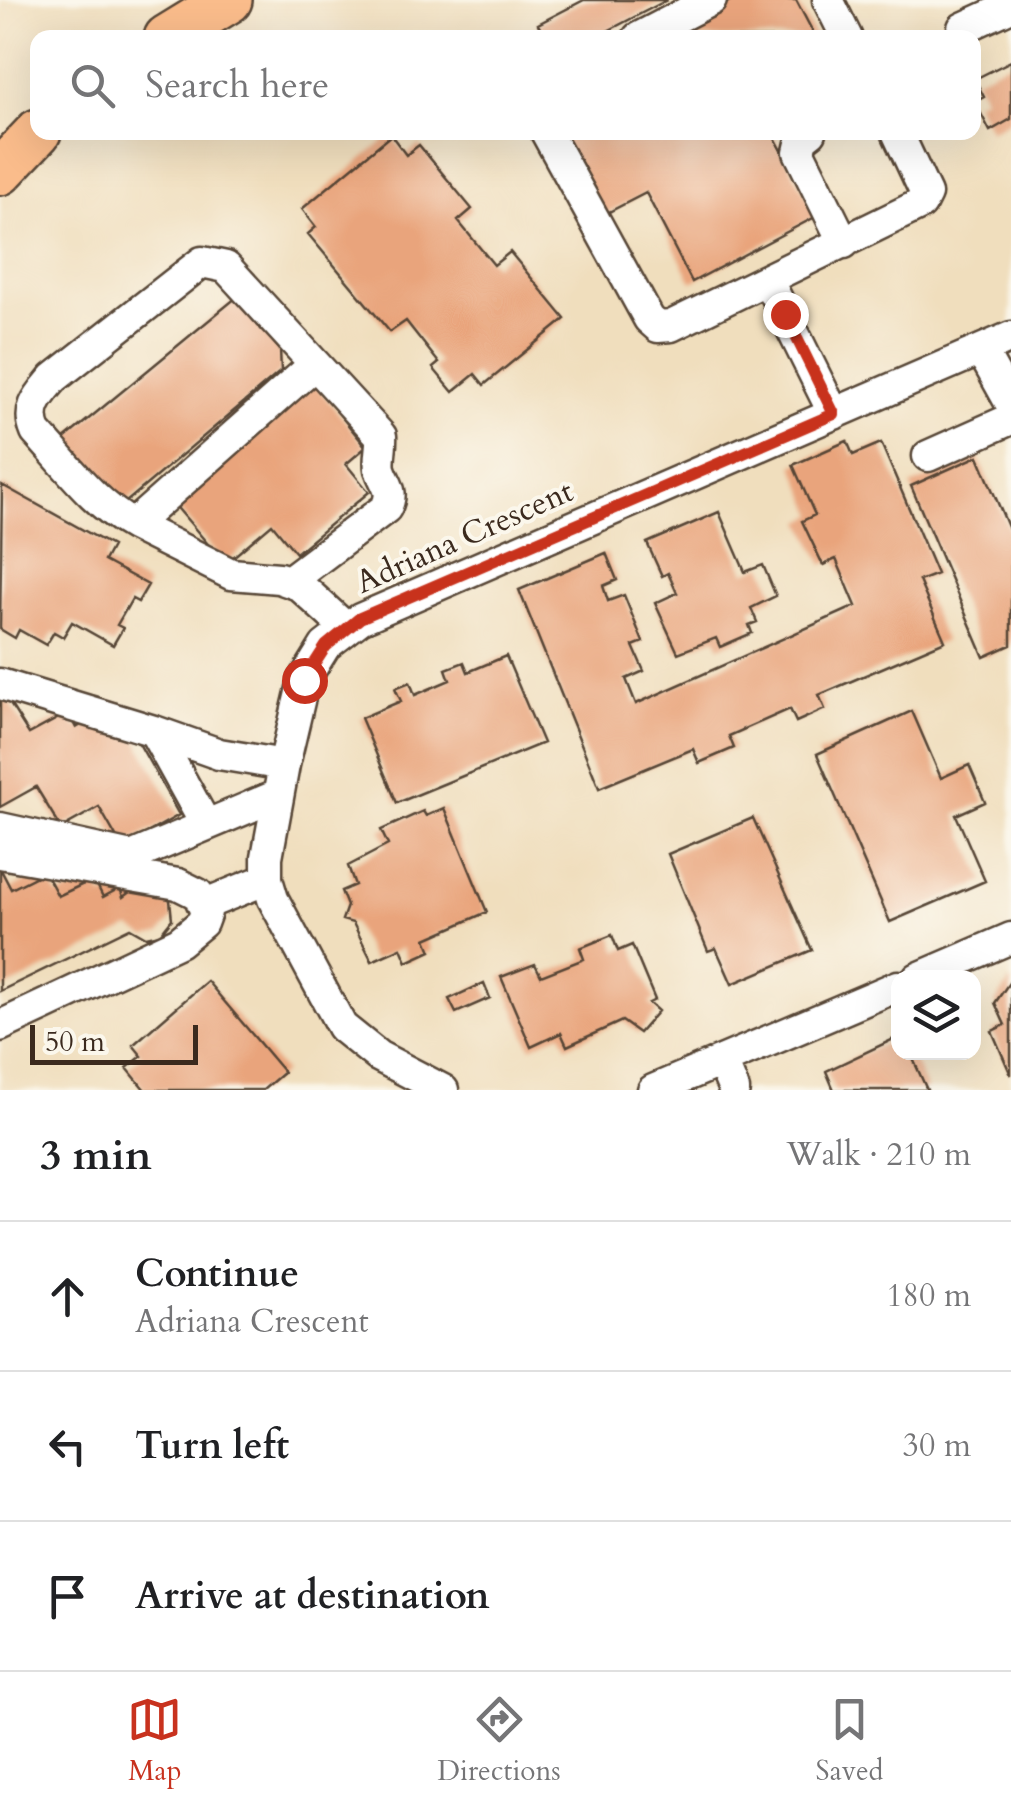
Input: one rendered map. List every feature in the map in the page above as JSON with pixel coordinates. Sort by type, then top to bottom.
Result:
[{"type":"highway","points":[[181,30],[229,0]]},
{"type":"highway","points":[[0,154],[30,135]]},
{"type":"highway","points":[[0,172],[30,139]]},
{"type":"street","points":[[653,30],[711,0]]},
{"type":"street","points":[[828,0],[844,30]]},
{"type":"street","points":[[963,28],[1011,6]]},
{"type":"street","points":[[550,140],[649,319],[658,326],[671,326],[768,282],[921,204],[926,194],[901,140]]},
{"type":"street","points":[[802,140],[800,152],[844,243]]},
{"type":"street","points":[[289,581],[386,508],[391,490],[379,466],[381,436],[226,267],[202,262],[54,378],[34,401],[30,419],[36,432],[103,504],[133,525],[231,574],[299,585],[347,628]]},
{"type":"street","points":[[768,282],[834,414]]},
{"type":"street","name":"Adriana Crescent","points":[[443,1090],[378,1056],[342,1027],[286,924],[267,879],[278,795],[304,680],[326,646],[360,618],[1011,337]]},
{"type":"street","points":[[981,350],[1011,404]]},
{"type":"street","points":[[133,525],[316,364]]},
{"type":"street","points":[[928,456],[1011,420]]},
{"type":"street","points":[[0,684],[219,754],[284,765]]},
{"type":"street","points":[[154,732],[206,825]]},
{"type":"street","points":[[0,828],[131,857],[278,795]]},
{"type":"street","points":[[0,853],[178,884],[198,894],[206,918],[178,942],[0,1026]]},
{"type":"street","points":[[203,905],[267,879]]},
{"type":"street","points":[[937,970],[1011,938]]},
{"type":"street","points":[[653,1090],[891,989]]},
{"type":"street","points":[[722,1061],[734,1090]]},
{"type":"building","points":[[584,0],[667,0],[609,30],[541,30],[538,24]]},
{"type":"building","points":[[732,0],[796,0],[812,30],[676,30]]},
{"type":"building","points":[[1011,61],[1011,119],[990,131],[981,114],[984,97],[981,76]]},
{"type":"building","points":[[385,140],[395,140],[406,155],[419,145],[472,209],[458,221],[494,265],[510,252],[565,319],[484,385],[475,374],[453,392],[433,368],[439,363],[406,321],[390,332],[308,234],[316,227],[302,209]]},
{"type":"building","points":[[560,140],[776,140],[817,216],[692,282],[646,193],[599,217]]},
{"type":"building","points":[[237,297],[280,350],[281,371],[119,508],[63,440]]},
{"type":"building","points":[[314,383],[366,447],[346,464],[369,492],[296,553],[272,524],[225,564],[173,503]]},
{"type":"building","points":[[847,441],[853,455],[881,443],[937,574],[919,581],[945,641],[819,695],[825,709],[796,722],[790,709],[729,736],[734,748],[699,763],[693,749],[599,788],[519,590],[606,553],[617,580],[603,586],[608,601],[624,595],[643,642],[633,646],[644,671],[626,679],[636,704],[856,606],[836,559],[823,565],[802,521],[815,515],[793,465]]},
{"type":"building","points":[[978,456],[1011,534],[1011,645],[984,657],[911,486]]},
{"type":"building","points":[[2,485],[112,546],[104,561],[148,585],[138,602],[132,599],[117,625],[123,628],[113,645],[72,622],[63,637],[54,632],[46,645],[19,630],[15,638],[0,629]]},
{"type":"building","points":[[719,512],[745,572],[763,565],[776,596],[751,608],[757,622],[749,625],[752,633],[720,647],[716,638],[678,653],[655,603],[677,593],[668,573],[662,576],[647,543]]},
{"type":"building","points":[[506,656],[543,743],[397,803],[361,718],[401,701],[395,688],[410,682],[415,695],[450,680],[446,669],[464,662],[468,672]]},
{"type":"building","points":[[0,688],[29,734],[68,713],[76,728],[92,719],[132,731],[179,815],[122,847],[99,807],[61,828],[36,787],[0,807]]},
{"type":"building","points":[[912,711],[941,778],[969,765],[985,802],[956,815],[985,881],[890,922],[817,754]]},
{"type":"building","points":[[444,808],[487,912],[426,939],[431,951],[407,962],[401,948],[372,961],[353,923],[342,920],[347,906],[341,891],[355,885],[348,866],[388,845],[381,830],[423,811],[426,816]]},
{"type":"building","points":[[753,818],[812,950],[732,984],[716,948],[708,951],[668,854]]},
{"type":"building","points":[[0,868],[11,889],[45,872],[58,896],[94,879],[103,897],[120,888],[123,897],[134,889],[155,887],[170,900],[172,919],[160,934],[146,937],[130,928],[0,991]]},
{"type":"building","points":[[612,935],[618,951],[632,945],[655,1000],[649,1003],[658,1011],[639,1033],[622,1021],[567,1046],[561,1033],[531,1047],[501,977],[535,964],[541,976],[584,959],[580,948]]},
{"type":"building","points":[[1011,980],[1011,1075],[992,1031],[1005,1025],[995,1003]]},
{"type":"building","points":[[207,981],[284,1072],[263,1090],[145,1090],[127,1068],[142,1056],[133,1045]]},
{"type":"building","points":[[484,983],[490,998],[456,1013],[449,999]]},
{"type":"building","points":[[891,1040],[891,1060],[914,1060],[927,1090],[834,1090],[826,1071]]},
{"type":"route","points":[[304,680],[326,646],[360,618],[834,414],[785,314]]}]
